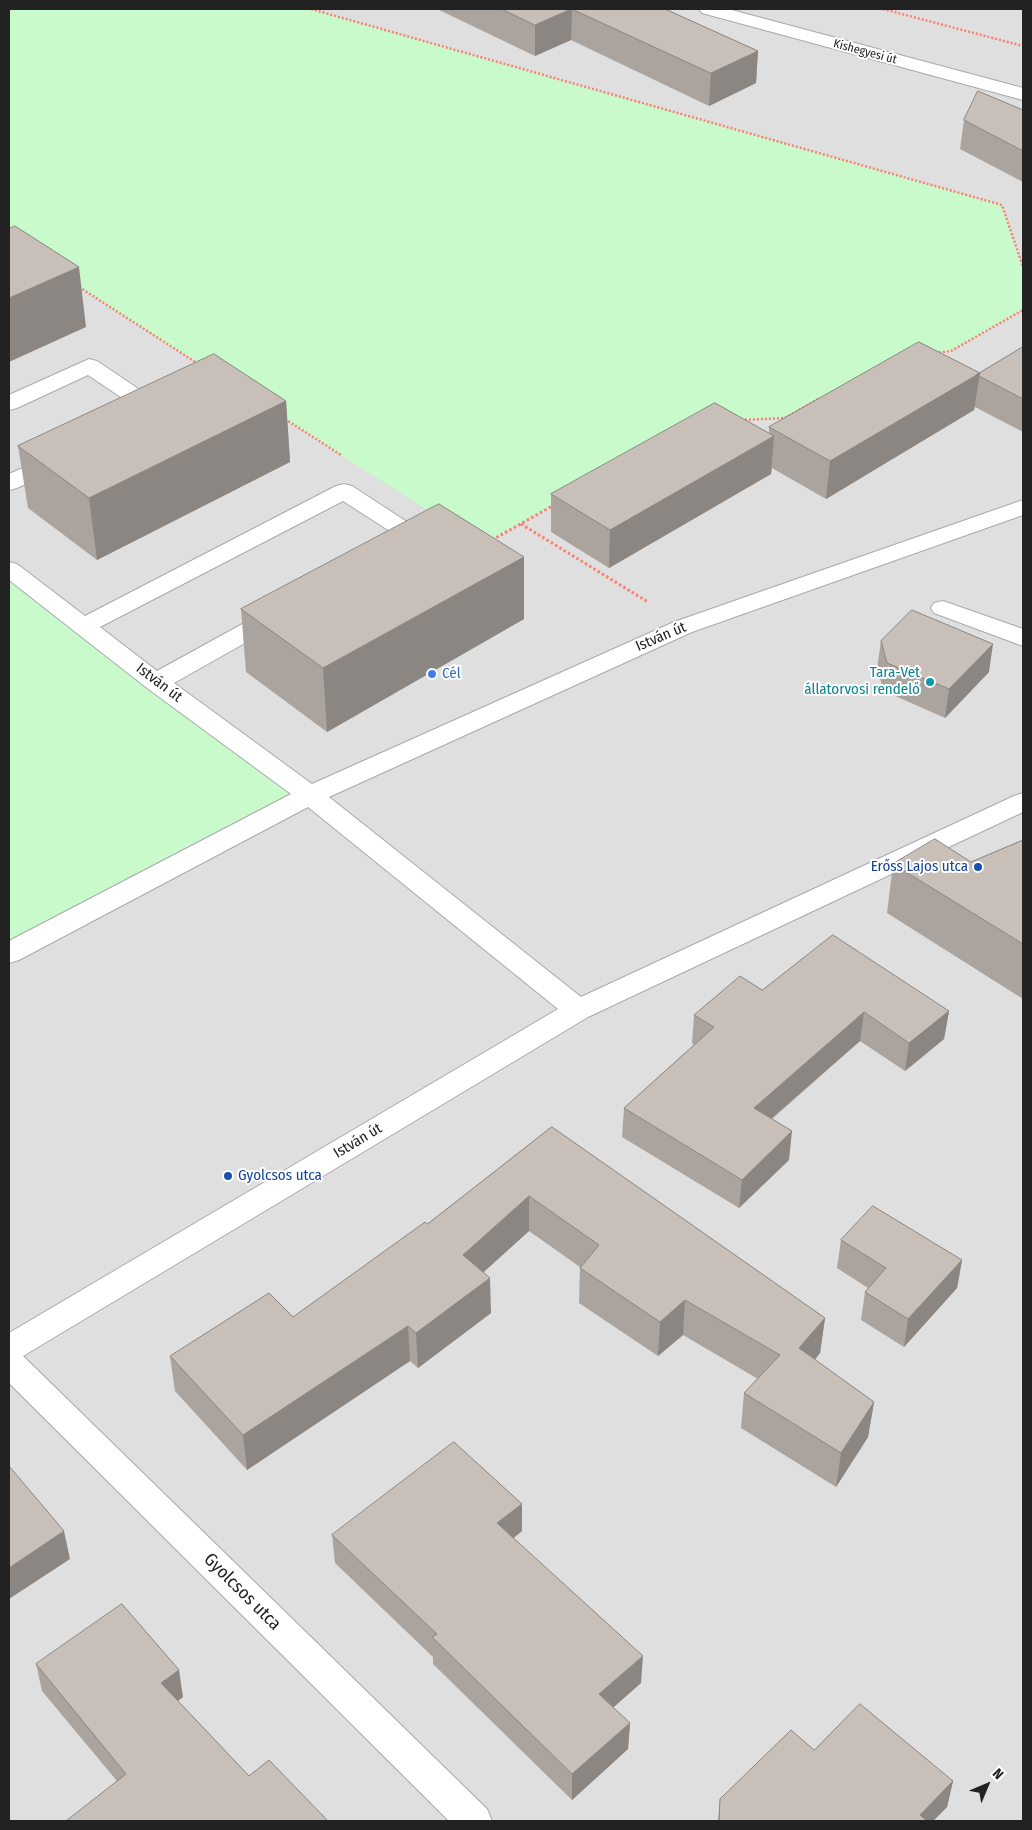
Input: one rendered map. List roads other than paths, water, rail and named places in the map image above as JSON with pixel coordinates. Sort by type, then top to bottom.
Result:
[{"type":"street","name":"Kishegyesi út","points":[[708,9],[1023,94]]},
{"type":"street","points":[[9,403],[89,366],[156,411],[130,424]]},
{"type":"street","points":[[9,483],[78,449]]},
{"type":"street","points":[[84,626],[344,491],[416,538],[381,557]]},
{"type":"street","name":"István út","points":[[9,953],[310,795],[683,627],[1023,507]]},
{"type":"street","name":"István út","points":[[9,569],[156,682],[310,795],[578,1010]]},
{"type":"street","points":[[156,682],[294,605]]},
{"type":"street","points":[[943,608],[1023,638]]},
{"type":"street","name":"István út","points":[[9,1349],[578,1010],[1023,802]]},
{"type":"street","name":"Gyolcsos utca","points":[[9,1363],[474,1821]]},
{"type":"place","name":"Cél","points":[[432,674]]},
{"type":"place","name":"Tara-Vet állatorvosi rendelő","points":[[930,682]]},
{"type":"place","name":"Erőss Lajos utca","points":[[978,867]]},
{"type":"place","name":"Gyolcsos utca","points":[[228,1176]]}]
